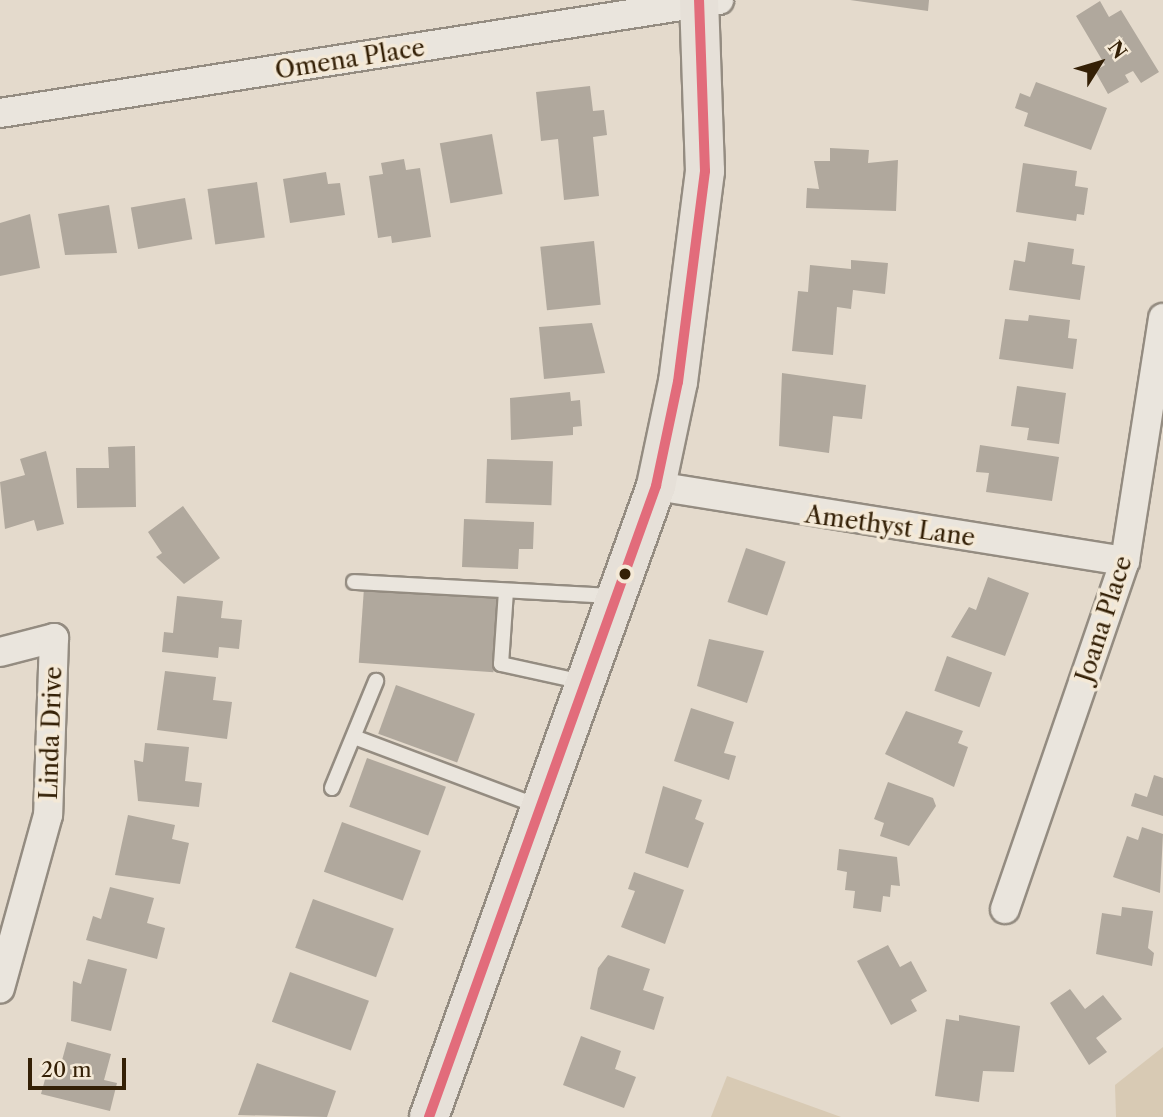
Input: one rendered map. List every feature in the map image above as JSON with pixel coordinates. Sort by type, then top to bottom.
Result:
[{"type":"main road","points":[[429,1117],[656,486],[678,382],[705,171],[706,1]]},
{"type":"street","name":"Omena Place","points":[[0,113],[706,1]]},
{"type":"street","name":"Joana Place","points":[[1005,909],[1125,561],[1163,318]]},
{"type":"street","name":"Amethyst Lane","points":[[656,486],[1125,561]]},
{"type":"street","name":"Linda Drive","points":[[0,652],[54,638],[48,815],[0,988]]},
{"type":"lane","points":[[354,582],[615,596]]},
{"type":"lane","points":[[506,591],[501,664],[584,683]]},
{"type":"lane","points":[[332,788],[376,681]]},
{"type":"lane","points":[[354,737],[540,807]]},
{"type":"shaded area","points":[[1163,1047],[1163,1117],[1116,1117],[1115,1085]]},
{"type":"shaded area","points":[[727,1076],[841,1117],[711,1117]]},
{"type":"building","points":[[850,0],[929,0],[928,11]]},
{"type":"building","points":[[1100,1],[1109,17],[1121,10],[1159,72],[1141,83],[1133,71],[1125,75],[1129,82],[1108,94],[1095,71],[1105,65],[1076,16]]},
{"type":"building","points":[[1036,82],[1107,108],[1091,150],[1024,126],[1028,113],[1015,108],[1020,93],[1030,97]]},
{"type":"building","points":[[590,86],[593,111],[604,110],[607,135],[593,137],[599,196],[564,200],[558,139],[541,141],[536,92]]},
{"type":"building","points":[[492,134],[503,194],[450,203],[440,143]]},
{"type":"building","points":[[830,148],[869,150],[868,163],[898,160],[896,211],[806,208],[807,188],[819,189],[814,161],[830,161]]},
{"type":"building","points":[[404,159],[406,170],[420,168],[431,237],[392,243],[391,236],[378,238],[369,176],[383,174],[381,163]]},
{"type":"building","points":[[1023,163],[1077,171],[1075,186],[1088,188],[1084,215],[1077,214],[1076,221],[1016,212]]},
{"type":"building","points":[[326,172],[328,184],[340,183],[345,215],[290,223],[283,179]]},
{"type":"building","points":[[257,182],[265,237],[215,244],[207,189]]},
{"type":"building","points":[[185,198],[192,239],[138,249],[131,208]]},
{"type":"building","points":[[109,205],[117,253],[65,255],[58,214]]},
{"type":"building","points":[[30,214],[40,268],[0,276],[0,223]]},
{"type":"building","points":[[594,241],[601,305],[547,310],[540,247]]},
{"type":"building","points":[[1028,242],[1074,249],[1072,264],[1085,266],[1080,300],[1009,290],[1014,260],[1025,262]]},
{"type":"building","points":[[851,260],[888,263],[885,294],[853,290],[851,309],[837,307],[833,355],[792,351],[798,291],[808,292],[810,265],[851,269]]},
{"type":"building","points":[[1029,315],[1070,320],[1068,338],[1077,339],[1073,369],[999,359],[1005,319],[1028,321]]},
{"type":"building","points":[[592,323],[605,373],[544,379],[539,327]]},
{"type":"building","points":[[782,373],[866,385],[862,419],[833,416],[829,453],[779,446]]},
{"type":"building","points":[[1017,386],[1066,393],[1059,444],[1027,440],[1029,428],[1011,426]]},
{"type":"building","points":[[570,392],[571,401],[580,400],[582,426],[573,427],[573,435],[511,440],[510,398]]},
{"type":"building","points":[[980,445],[1059,457],[1052,501],[986,492],[989,473],[976,472]]},
{"type":"building","points":[[135,446],[136,507],[77,508],[76,468],[109,468],[108,447]]},
{"type":"building","points":[[46,451],[64,524],[37,531],[34,520],[5,529],[0,482],[25,475],[20,459]]},
{"type":"building","points":[[487,459],[553,461],[551,505],[485,503]]},
{"type":"building","points":[[183,506],[220,558],[184,584],[156,557],[162,553],[148,532]]},
{"type":"building","points":[[464,519],[534,522],[533,549],[519,549],[518,569],[462,567]]},
{"type":"building","points":[[746,548],[786,562],[767,616],[727,602]]},
{"type":"building","points":[[988,577],[1029,593],[1005,656],[951,637],[969,607],[976,610]]},
{"type":"building","points":[[364,588],[499,597],[493,672],[359,663]]},
{"type":"building","points":[[177,596],[223,601],[221,618],[242,620],[239,649],[219,647],[218,658],[162,652],[164,632],[173,633]]},
{"type":"building","points":[[709,639],[764,651],[747,703],[697,686]]},
{"type":"building","points":[[947,656],[992,672],[979,707],[934,691]]},
{"type":"building","points":[[165,671],[216,677],[213,700],[232,702],[227,739],[157,730]]},
{"type":"building","points":[[396,685],[475,714],[457,763],[378,734]]},
{"type":"building","points":[[691,708],[734,722],[724,753],[736,756],[729,780],[674,761]]},
{"type":"building","points":[[906,711],[963,731],[958,743],[968,747],[954,787],[885,754]]},
{"type":"building","points":[[145,743],[189,747],[185,781],[202,783],[199,807],[138,801],[134,760],[143,762]]},
{"type":"building","points":[[367,758],[446,787],[428,836],[349,807]]},
{"type":"building","points":[[1154,775],[1163,778],[1163,816],[1131,806],[1135,793],[1147,797]]},
{"type":"building","points":[[888,782],[933,798],[936,806],[909,846],[880,836],[884,823],[874,819]]},
{"type":"building","points":[[663,786],[702,800],[695,819],[704,823],[688,868],[645,853]]},
{"type":"building","points":[[128,815],[175,825],[172,839],[189,843],[180,884],[115,875]]},
{"type":"building","points":[[342,822],[421,851],[403,901],[324,872]]},
{"type":"building","points":[[1142,827],[1163,834],[1160,893],[1113,877],[1127,836],[1138,840]]},
{"type":"building","points":[[839,849],[897,857],[900,886],[891,885],[890,897],[883,896],[881,912],[853,908],[855,891],[845,890],[847,872],[837,870]]},
{"type":"building","points":[[634,872],[684,890],[665,944],[621,927],[635,891],[628,889]]},
{"type":"building","points":[[110,887],[154,898],[147,923],[165,928],[157,959],[86,940],[93,916],[101,919]]},
{"type":"building","points":[[313,899],[394,928],[376,977],[295,948]]},
{"type":"building","points":[[1122,907],[1153,911],[1148,948],[1154,953],[1152,966],[1096,954],[1102,913],[1121,916]]},
{"type":"building","points":[[888,945],[900,967],[911,961],[927,991],[911,1000],[917,1011],[891,1025],[857,961]]},
{"type":"building","points":[[608,955],[650,969],[643,990],[664,997],[654,1030],[590,1009],[598,968]]},
{"type":"building","points":[[88,959],[127,969],[111,1031],[71,1021],[73,981],[81,984]]},
{"type":"building","points":[[290,972],[369,1001],[351,1051],[272,1022]]},
{"type":"building","points":[[1070,989],[1085,1009],[1103,995],[1122,1019],[1096,1038],[1107,1052],[1089,1065],[1050,1003]]},
{"type":"building","points":[[959,1015],[1020,1026],[1014,1072],[983,1071],[979,1102],[935,1096],[946,1019],[959,1021]]},
{"type":"building","points":[[581,1036],[621,1051],[615,1069],[636,1077],[624,1108],[563,1085]]},
{"type":"building","points":[[67,1042],[111,1054],[104,1080],[117,1083],[110,1111],[41,1094],[47,1072],[58,1075]]},
{"type":"building","points":[[257,1063],[336,1091],[327,1117],[238,1115]]},
{"type":"transit line","points":[[429,1117],[656,486],[678,382],[705,171],[699,0]]}]
